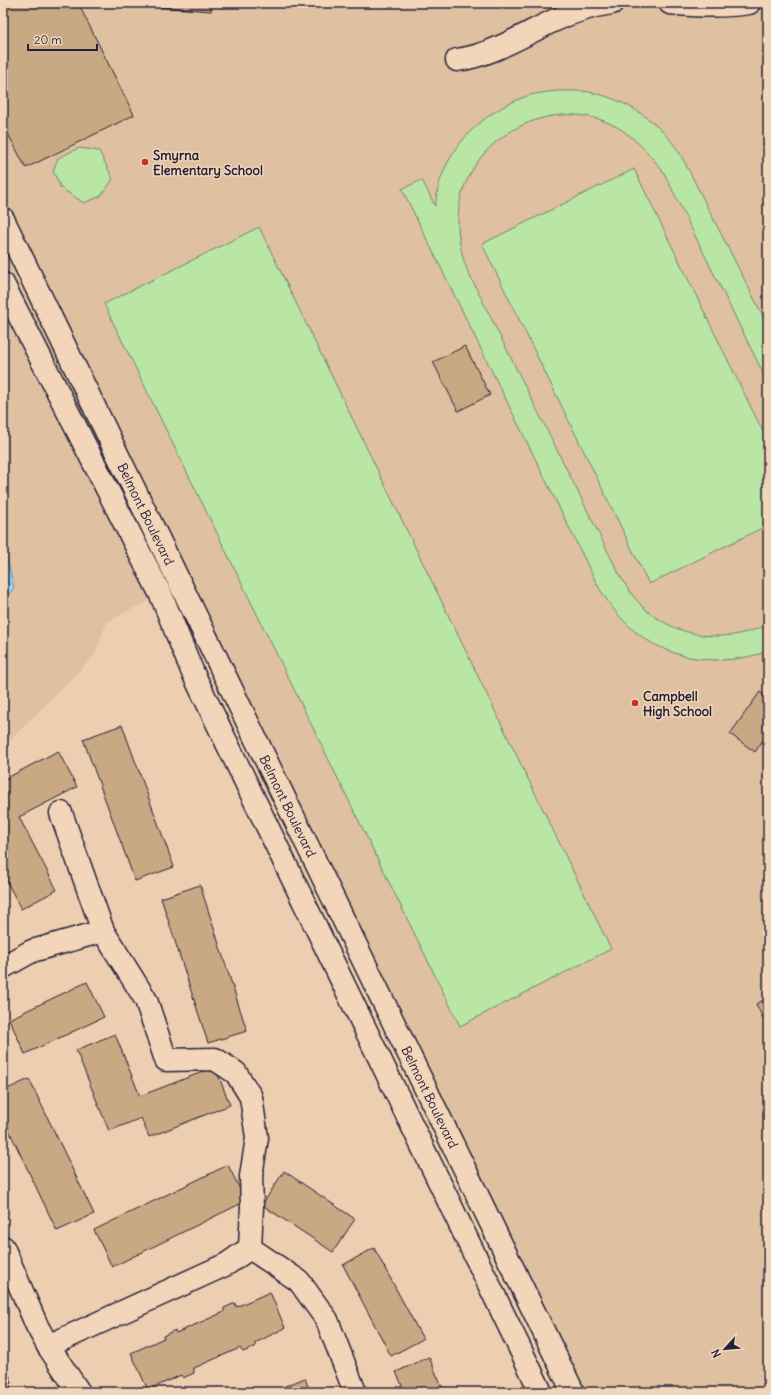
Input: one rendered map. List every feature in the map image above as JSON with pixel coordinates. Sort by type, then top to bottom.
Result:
[{"type":"street","points":[[457,60],[473,58],[489,52],[574,12],[612,3]]},
{"type":"street","points":[[670,3],[699,6],[737,5],[749,3]]},
{"type":"street","name":"Belmont Boulevard","points":[[3,219],[573,1392]]},
{"type":"street","name":"Belmont Boulevard","points":[[3,284],[161,595],[193,673],[541,1392]]},
{"type":"street","points":[[61,813],[103,931],[146,1000],[166,1060],[215,1059],[236,1073],[251,1097],[257,1138],[251,1176],[252,1206],[250,1248]]},
{"type":"street","points":[[3,967],[32,951],[103,931]]},
{"type":"street","points":[[408,1119],[434,1105]]},
{"type":"street","points":[[3,1247],[37,1326],[48,1346],[78,1392]]},
{"type":"street","points":[[48,1346],[227,1264],[250,1248]]},
{"type":"street","points":[[250,1248],[299,1281],[327,1320],[355,1392]]},
{"type":"shaded area","points":[[3,3],[768,3],[768,1392],[564,1392],[173,588],[107,622],[94,656],[3,747]]},
{"type":"green space","points":[[557,91],[582,91],[595,93],[620,102],[632,108],[654,123],[674,144],[768,326],[768,383],[664,173],[650,155],[634,139],[622,130],[599,119],[576,115],[552,116],[529,122],[507,134],[489,149],[473,168],[460,200],[458,220],[459,240],[467,270],[620,576],[635,598],[646,610],[659,620],[689,632],[721,636],[753,630],[768,624],[768,651],[732,659],[714,660],[678,654],[645,638],[630,627],[612,608],[598,586],[402,189],[422,180],[435,206],[439,184],[446,166],[454,152],[474,128],[500,108],[515,101],[530,95]]},
{"type":"green space","points":[[79,148],[99,151],[113,179],[101,196],[84,203],[61,188],[53,171],[58,158]]},
{"type":"green space","points":[[634,169],[768,442],[768,525],[649,584],[482,244]]},
{"type":"green space","points":[[259,227],[611,949],[460,1026],[104,304]]},
{"type":"water","points":[[3,541],[14,588],[3,601]]},
{"type":"building","points":[[3,3],[78,3],[134,115],[26,168],[6,130],[3,130]]},
{"type":"building","points":[[158,3],[212,3],[211,11],[158,7]]},
{"type":"building","points":[[465,346],[490,395],[458,411],[433,362]]},
{"type":"building","points":[[760,692],[768,698],[768,733],[755,752],[730,734]]},
{"type":"building","points":[[122,725],[174,867],[135,881],[83,739]]},
{"type":"building","points":[[58,751],[77,787],[19,817],[57,890],[21,909],[3,874],[3,780]]},
{"type":"building","points":[[200,885],[247,1031],[208,1043],[161,898]]},
{"type":"building","points":[[87,982],[104,1017],[25,1054],[9,1019]]},
{"type":"building","points":[[768,998],[768,1028],[756,1004]]},
{"type":"building","points":[[115,1034],[140,1096],[215,1067],[230,1105],[149,1137],[141,1118],[109,1131],[76,1050]]},
{"type":"building","points":[[29,1079],[94,1214],[57,1231],[3,1118],[3,1091]]},
{"type":"building","points":[[228,1165],[246,1201],[112,1267],[94,1230]]},
{"type":"building","points":[[284,1171],[355,1219],[333,1252],[262,1205]]},
{"type":"building","points":[[374,1248],[423,1339],[391,1356],[343,1265]]},
{"type":"building","points":[[270,1292],[285,1328],[255,1343],[255,1347],[243,1352],[240,1348],[194,1368],[194,1373],[183,1378],[181,1375],[148,1390],[131,1353],[164,1338],[163,1336],[175,1330],[176,1333],[224,1312],[224,1308],[235,1303],[236,1307]]},
{"type":"building","points":[[429,1357],[444,1392],[405,1392],[396,1372]]},
{"type":"building","points":[[3,1372],[4,1374],[8,1372],[12,1383],[9,1384],[13,1392],[3,1392]]},
{"type":"building","points":[[305,1378],[310,1392],[285,1392],[283,1387]]},
{"type":"place","name":"Smyrna Elementary School","points":[[145,162]]},
{"type":"place","name":"Campbell High School","points":[[635,703]]}]
